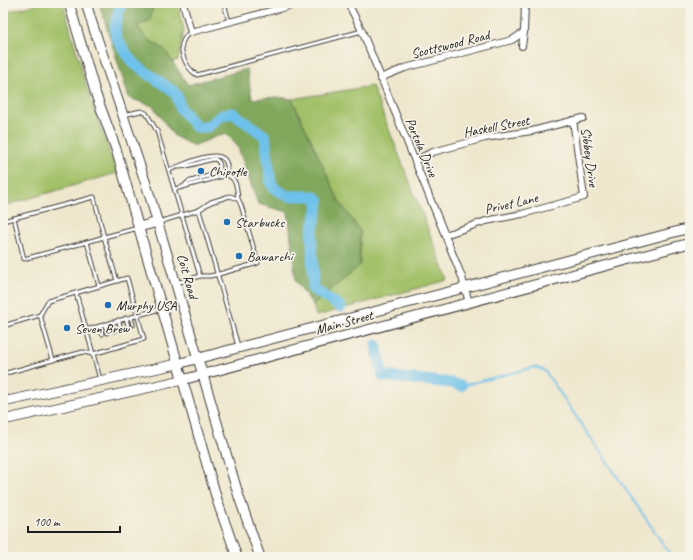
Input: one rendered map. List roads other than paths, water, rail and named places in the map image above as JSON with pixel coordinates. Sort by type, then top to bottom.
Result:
[{"type":"main road","points":[[69,3],[96,95],[116,149],[177,364],[218,503],[236,557]]},
{"type":"main road","name":"Coit Road","points":[[86,3],[158,222],[239,497],[260,557]]},
{"type":"main road","points":[[139,227],[158,222]]},
{"type":"main road","name":"Main Street","points":[[5,402],[177,364],[690,228]]},
{"type":"main road","name":"Main Street","points":[[7,419],[202,375],[690,243]]},
{"type":"main road","points":[[5,402],[7,419]]},
{"type":"street","points":[[182,3],[191,32],[301,3]]},
{"type":"street","name":"Portola Drive","points":[[348,3],[362,31],[380,78],[415,160],[462,277],[469,303]]},
{"type":"street","points":[[522,46],[525,3]]},
{"type":"street","name":"Scottswood Road","points":[[380,78],[405,68],[512,40],[524,32]]},
{"type":"street","name":"Haskell Street","points":[[415,160],[433,152],[485,138],[532,131],[583,118]]},
{"type":"street","name":"Sibbey Drive","points":[[573,120],[584,197]]},
{"type":"street","name":"Privet Lane","points":[[445,235],[486,221],[522,214],[584,197]]},
{"type":"lane","points":[[224,3],[229,22]]},
{"type":"lane","points":[[191,32],[183,40],[182,47],[184,60],[190,71],[196,75],[362,31]]},
{"type":"lane","points":[[123,116],[141,111],[146,113],[158,131],[200,276]]},
{"type":"lane","points":[[170,170],[185,163],[217,155],[226,161],[226,175]]},
{"type":"lane","points":[[178,167],[184,167],[210,159],[215,159],[221,166],[218,173],[188,182],[183,187]]},
{"type":"lane","points":[[175,189],[226,175],[233,179],[236,183],[238,199],[258,263],[219,274],[200,276],[176,283]]},
{"type":"lane","points":[[158,222],[199,210],[211,202],[230,196],[238,199]]},
{"type":"lane","points":[[3,221],[94,197],[117,281]]},
{"type":"lane","points":[[199,210],[219,274],[238,347]]},
{"type":"lane","points":[[14,218],[24,259],[139,227]]},
{"type":"lane","points":[[87,242],[99,286]]},
{"type":"lane","points":[[3,326],[40,315],[48,301],[127,278],[144,339],[93,354],[83,352],[3,374]]},
{"type":"lane","points":[[76,292],[100,381]]},
{"type":"lane","points":[[86,330],[162,308]]},
{"type":"lane","points":[[40,315],[53,360]]},
{"type":"lane","points":[[130,317],[133,325]]},
{"type":"lane","points":[[126,318],[128,326]]},
{"type":"lane","points":[[118,320],[121,328]]},
{"type":"lane","points":[[112,322],[114,331]]},
{"type":"lane","points":[[105,324],[107,332]]},
{"type":"lane","points":[[100,326],[102,334]]},
{"type":"lane","points":[[136,336],[137,341]]},
{"type":"lane","points":[[131,338],[132,342]]},
{"type":"lane","points":[[124,339],[125,345]]},
{"type":"lane","points":[[117,342],[118,346]]},
{"type":"lane","points":[[110,343],[112,348]]},
{"type":"lane","points":[[105,345],[107,350]]},
{"type":"lane","points":[[3,391],[5,402]]},
{"type":"waterway","points":[[121,3],[115,27],[116,38],[133,63],[173,91],[177,96],[180,108],[196,127],[207,127],[222,115],[233,113],[265,136],[271,184],[277,190],[288,196],[314,196],[319,201],[312,233],[313,289],[341,307]]},
{"type":"waterway","points":[[376,345],[383,376],[451,383],[461,386]]},
{"type":"waterway","points":[[461,386],[535,367],[545,371],[672,557]]},
{"type":"place","name":"Chipotle","points":[[201,171]]},
{"type":"place","name":"Starbucks","points":[[227,222]]},
{"type":"place","name":"Bawarchi","points":[[239,256]]},
{"type":"place","name":"Murphy USA","points":[[108,305]]},
{"type":"place","name":"Seven Brew","points":[[67,328]]}]
